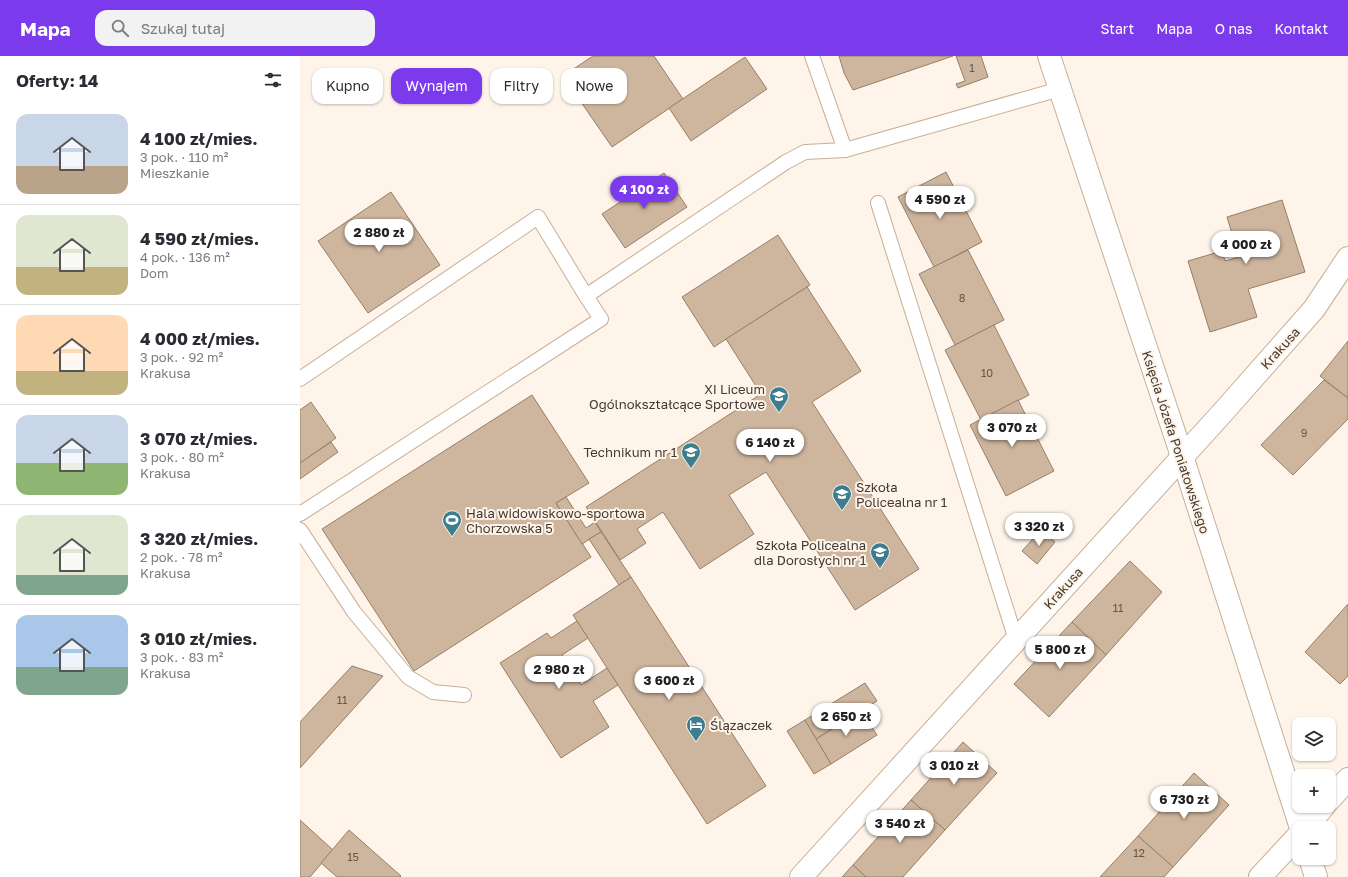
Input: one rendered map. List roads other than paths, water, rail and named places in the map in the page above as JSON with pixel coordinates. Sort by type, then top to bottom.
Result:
[{"type":"street","name":"Księcia Józefa Poniatowskiego","points":[[1049,56],[1182,456],[1299,821]]},
{"type":"street","name":"Krakusa","points":[[802,877],[1314,309],[1348,258]]},
{"type":"street","points":[[1336,792],[1348,779]]},
{"type":"street","points":[[1311,821],[1318,813]]},
{"type":"street","points":[[1260,877],[1292,843]]},
{"type":"street","points":[[1312,865],[1316,877]]},
{"type":"lane","points":[[812,56],[845,150]]},
{"type":"lane","points":[[586,296],[786,162],[805,152],[845,150],[1027,97],[1060,89]]},
{"type":"lane","points":[[878,203],[1016,640]]},
{"type":"lane","points":[[300,379],[538,217],[601,319],[300,514]]},
{"type":"lane","points":[[300,530],[354,612],[408,677],[433,692],[464,695]]},
{"type":"place","name":"XI Liceum Ogólnokształcące Sportowe","points":[[779,413]]},
{"type":"place","name":"Technikum nr 1","points":[[691,469]]},
{"type":"place","name":"Szkoła Policealna nr 1","points":[[842,511]]},
{"type":"place","name":"Hala widowiskowo-sportowa Chorzowska 5","points":[[452,537]]},
{"type":"place","name":"Szkoła Policealna dla Dorosłych nr 1","points":[[880,569]]},
{"type":"place","name":"Ślązaczek","points":[[696,742]]}]
